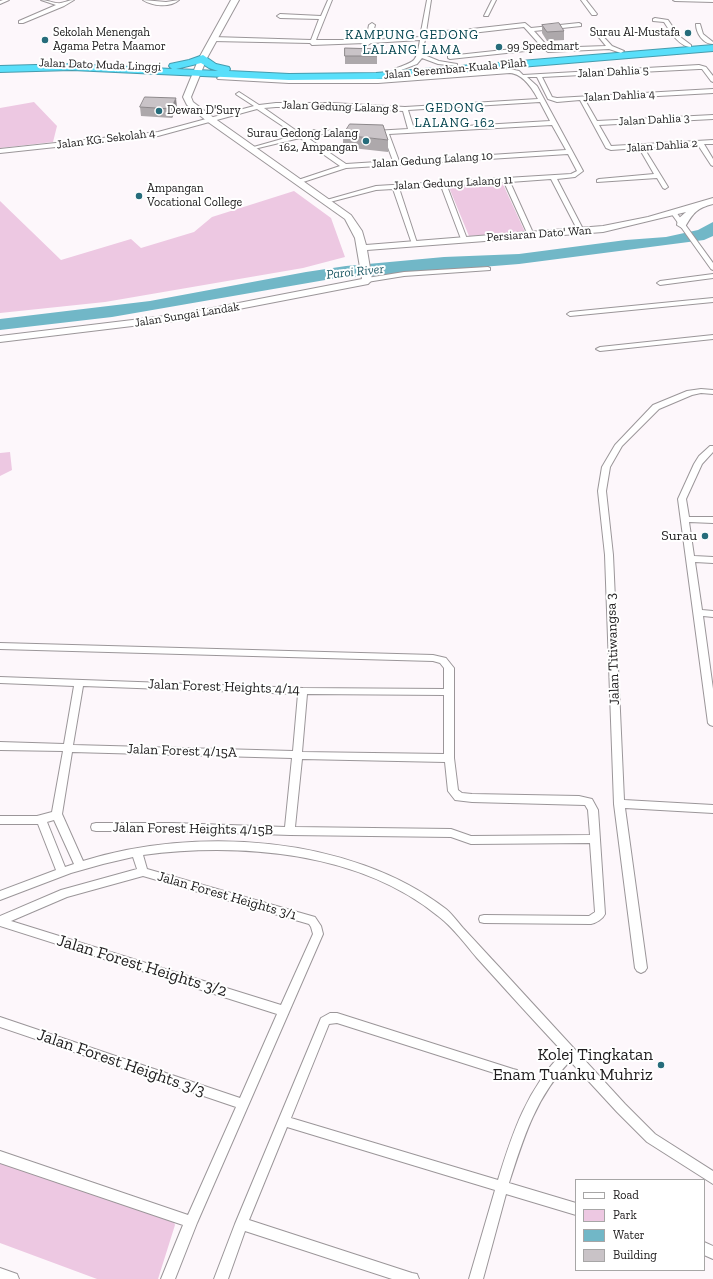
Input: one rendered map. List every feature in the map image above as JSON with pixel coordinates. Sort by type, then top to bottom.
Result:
[{"type":"highway","name":"Jalan Seremban-Kuala Pilah","points":[[225,74],[327,73],[396,70],[453,61],[713,45]]},
{"type":"highway","name":"Jalan Seremban-Kuala Pilah","points":[[200,66],[225,74],[330,78],[377,78],[675,51],[713,45]]},
{"type":"highway","points":[[644,49],[672,49],[675,51]]},
{"type":"highway","name":"Jalan Dato Muda Linggi","points":[[0,64],[72,62],[167,69]]},
{"type":"highway","points":[[167,69],[192,63],[200,66]]},
{"type":"highway","name":"Jalan Dato Muda Linggi","points":[[0,69],[72,67],[167,69],[200,66]]},
{"type":"highway","points":[[167,69],[181,76],[191,84],[209,77],[225,74]]},
{"type":"street","points":[[0,3],[7,0]]},
{"type":"street","points":[[43,0],[62,5]]},
{"type":"street","points":[[21,22],[72,0]]},
{"type":"street","points":[[145,0],[167,4],[173,3],[177,0]]},
{"type":"street","points":[[236,0],[213,39],[191,84],[187,97],[190,103],[252,150],[326,201],[353,222],[363,253],[367,277],[488,269]]},
{"type":"street","points":[[312,43],[330,0]]},
{"type":"street","points":[[396,70],[415,64],[420,55],[429,0]]},
{"type":"street","points":[[486,15],[494,0]]},
{"type":"street","points":[[583,0],[594,14]]},
{"type":"street","points":[[675,0],[713,1]]},
{"type":"street","points":[[280,16],[322,18]]},
{"type":"street","points":[[655,20],[665,20],[677,37],[692,46]]},
{"type":"street","points":[[368,43],[372,25]]},
{"type":"street","points":[[213,39],[312,43],[368,43],[525,25],[547,48]]},
{"type":"street","points":[[530,30],[578,25]]},
{"type":"street","points":[[698,25],[700,34],[713,45]]},
{"type":"street","points":[[600,35],[610,47]]},
{"type":"street","points":[[420,55],[438,62],[547,48],[610,47],[621,51]]},
{"type":"street","name":"Jalan Dahlia 5","points":[[524,76],[702,67],[713,80]]},
{"type":"street","points":[[377,78],[510,71],[517,72],[524,76],[534,86],[569,152]]},
{"type":"street","name":"Jalan Dahlia 4","points":[[539,76],[550,98],[557,100],[713,91]]},
{"type":"street","points":[[239,94],[345,166]]},
{"type":"street","points":[[581,98],[596,123]]},
{"type":"street","name":"Jalan Gedung Lalang 8","points":[[211,120],[258,107],[276,105],[331,105],[405,109],[542,100]]},
{"type":"street","points":[[405,109],[412,132]]},
{"type":"street","name":"Jalan Dahlia 3","points":[[596,123],[713,117]]},
{"type":"street","name":"Jalan KG. Sekolah 4","points":[[0,152],[158,134],[211,120]]},
{"type":"street","points":[[252,150],[322,131],[386,134],[554,123]]},
{"type":"street","name":"Jalan Dahlia 2","points":[[596,123],[608,147],[610,148],[713,142]]},
{"type":"street","points":[[386,134],[397,163]]},
{"type":"street","points":[[700,143],[713,164]]},
{"type":"street","points":[[641,147],[665,187]]},
{"type":"street","name":"Jalan Gedung Lalang 10","points":[[297,182],[345,166],[569,152]]},
{"type":"street","name":"Jalan Gedung Lalang 11","points":[[326,201],[368,189],[573,176],[580,171],[569,152]]},
{"type":"street","points":[[599,180],[658,176]]},
{"type":"street","points":[[553,177],[581,231]]},
{"type":"street","points":[[506,180],[531,235]]},
{"type":"street","points":[[443,184],[464,239]]},
{"type":"street","points":[[395,187],[414,243]]},
{"type":"street","name":"Persiaran Dato' Wan","points":[[363,253],[414,243],[603,229],[656,218],[713,201]]},
{"type":"street","points":[[681,225],[683,219],[698,206]]},
{"type":"street","points":[[674,213],[681,225],[713,268]]},
{"type":"street","points":[[656,218],[670,219],[681,225]]},
{"type":"street","points":[[660,283],[713,276]]},
{"type":"street","name":"Jalan Sungai Landak","points":[[0,339],[196,315],[302,295],[367,277]]},
{"type":"street","points":[[570,314],[713,300]]},
{"type":"street","points":[[600,348],[713,337]]},
{"type":"street","name":"Jalan Titiwangsa 3","points":[[641,968],[619,804],[609,555],[602,491],[606,467],[619,445],[656,408],[690,393],[701,390],[713,392]]},
{"type":"street","points":[[713,448],[708,451],[694,470],[682,499],[713,723]]},
{"type":"street","points":[[684,519],[713,520]]},
{"type":"street","points":[[691,559],[713,560]]},
{"type":"street","points":[[698,613],[713,614]]},
{"type":"street","points":[[0,646],[433,658],[443,660],[448,668],[449,758],[453,791],[460,797],[578,800],[588,802],[593,810],[600,914],[591,920],[484,919]]},
{"type":"street","name":"Jalan Forest Heights 4/14","points":[[0,680],[303,690],[448,692]]},
{"type":"street","points":[[79,682],[57,814],[80,867]]},
{"type":"street","points":[[290,831],[303,690]]},
{"type":"street","name":"Jalan Forest 4/15A","points":[[0,746],[67,747],[297,756],[449,758]]},
{"type":"street","points":[[619,804],[713,809]]},
{"type":"street","points":[[0,820],[41,820],[49,819],[57,814]]},
{"type":"street","points":[[41,820],[62,872]]},
{"type":"street","name":"Jalan Forest Heights 4/15B","points":[[96,827],[173,827],[290,831],[451,833],[471,840],[595,839]]},
{"type":"street","points":[[0,896],[62,872],[80,867],[137,852],[189,846],[256,849],[330,860],[374,873],[414,893],[443,913],[621,1108],[651,1138],[713,1178]]},
{"type":"street","points":[[0,922],[65,893],[143,872],[137,852]]},
{"type":"street","name":"Jalan Forest Heights 3/1","points":[[143,872],[310,920],[317,925],[318,934],[284,1011]]},
{"type":"street","name":"Jalan Forest Heights 3/2","points":[[0,922],[284,1011]]},
{"type":"street","points":[[168,1279],[242,1104],[284,1011]]},
{"type":"street","points":[[221,1279],[241,1224],[325,1021],[330,1018],[337,1018],[513,1074]]},
{"type":"street","name":"Jalan Forest Heights 3/3","points":[[0,1022],[242,1104]]},
{"type":"street","points":[[476,1279],[521,1132],[541,1089],[571,1052]]},
{"type":"street","points":[[284,1121],[575,1209]]},
{"type":"street","points":[[0,1158],[191,1222]]},
{"type":"street","points":[[241,1224],[412,1279]]},
{"type":"street","points":[[0,1274],[12,1279]]},
{"type":"green space","points":[[34,102],[57,126],[53,142],[0,148],[0,108]]},
{"type":"green space","points":[[502,182],[525,232],[469,236],[448,185]]},
{"type":"green space","points":[[294,191],[331,218],[345,257],[303,268],[105,302],[0,313],[0,201],[61,260],[131,239],[141,248],[194,232],[212,217]]},
{"type":"green space","points":[[10,452],[12,470],[0,476],[0,453]]},
{"type":"green space","points":[[0,1158],[172,1216],[175,1225],[158,1279],[97,1279],[0,1243]]},
{"type":"water","name":"Paroi River","points":[[713,222],[713,236],[704,240],[519,264],[331,279],[112,317],[0,330],[0,319],[150,301],[306,272],[346,266],[444,257],[519,254],[626,240],[666,237],[698,230]]},
{"type":"building","points":[[559,23],[564,31],[547,32],[542,25]]},
{"type":"building","points":[[345,48],[377,49],[377,56],[345,56]]},
{"type":"building","points":[[145,97],[176,98],[171,109],[140,107]]},
{"type":"building","points":[[350,124],[383,125],[388,140],[343,135]]},
{"type":"place","name":"Surau Al-Mustafa","points":[[688,33]]},
{"type":"place","name":"Sekolah Menengah Agama Petra Maamor","points":[[45,40]]},
{"type":"place","name":"99 Speedmart","points":[[499,47]]},
{"type":"place","name":"Dewan D'Sury","points":[[159,111]]},
{"type":"place","name":"Surau Gedong Lalang 162, Ampangan","points":[[366,141]]},
{"type":"place","name":"Ampangan Vocational College","points":[[139,196]]},
{"type":"place","name":"Surau","points":[[705,536]]},
{"type":"place","name":"Kolej Tingkatan Enam Tuanku Muhriz","points":[[661,1065]]},
{"type":"district","name":"KAMPUNG GEDONG LALANG LAMA","points":[[412,42]]},
{"type":"district","name":"GEDONG LALANG 162","points":[[455,116]]}]
